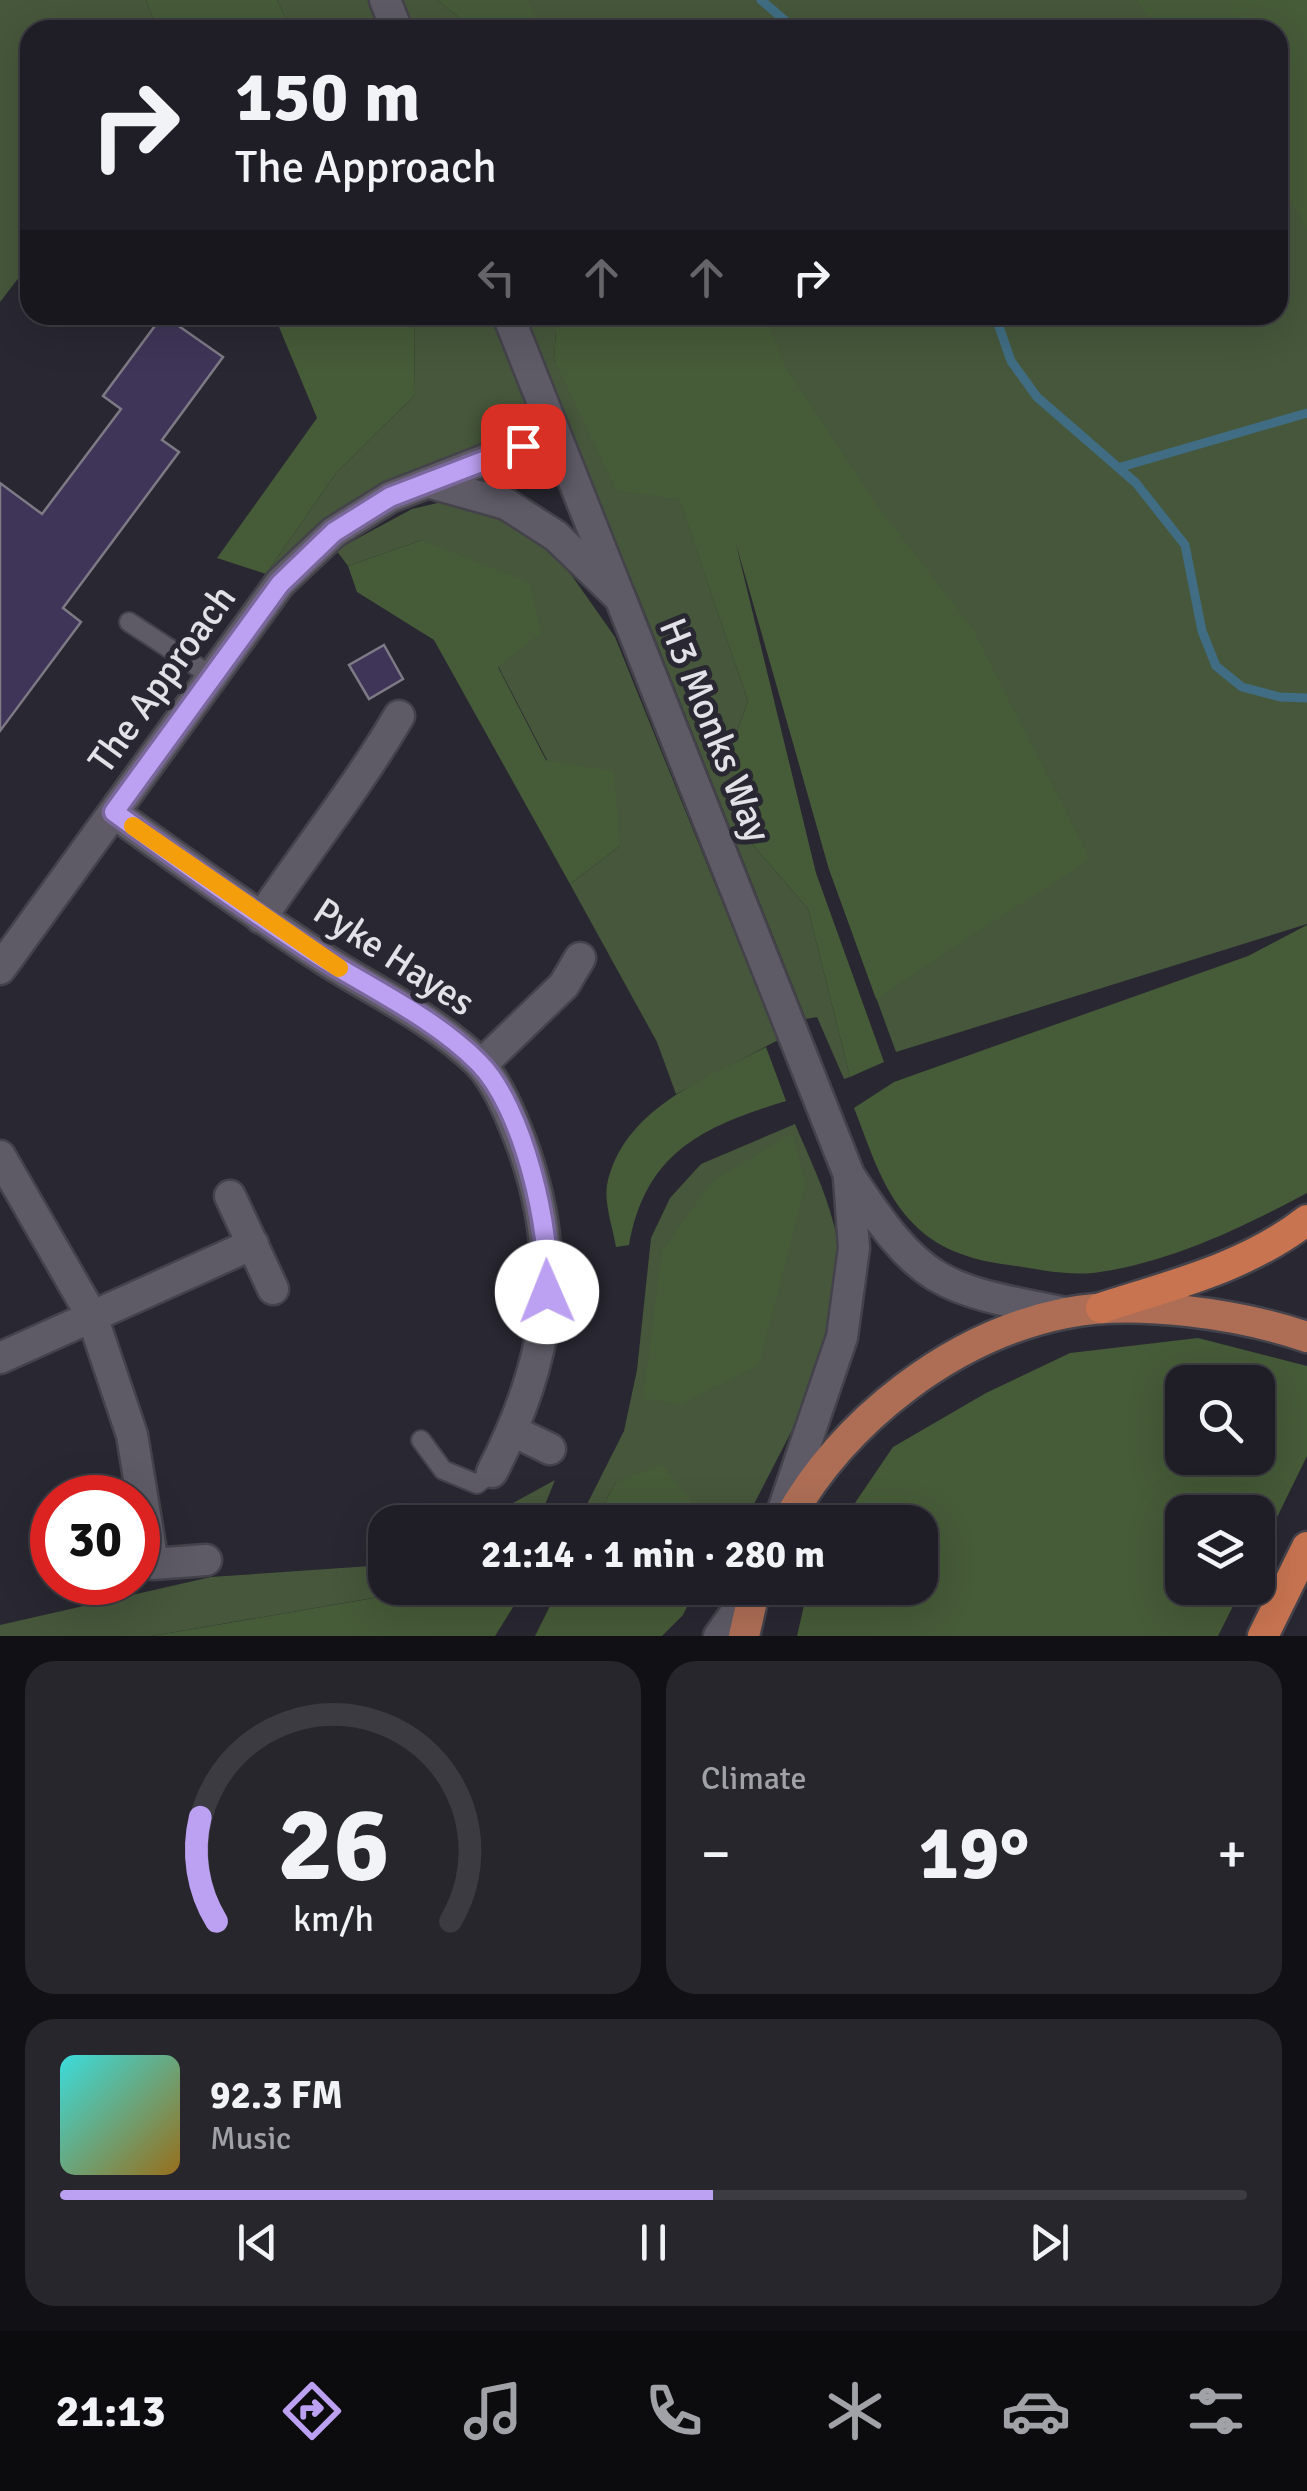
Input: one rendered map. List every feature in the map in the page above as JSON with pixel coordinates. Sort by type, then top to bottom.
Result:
[{"type":"highway","points":[[1101,1308],[1206,1274],[1276,1244],[1307,1220]]},
{"type":"highway","points":[[1263,1636],[1307,1546]]},
{"type":"main road","points":[[795,1505],[869,1416],[965,1350],[1016,1326],[1066,1312],[1101,1308],[1225,1317],[1307,1338]]},
{"type":"main road","points":[[744,1636],[750,1605]]},
{"type":"street","name":"H3 Monks Way","points":[[512,325],[844,1161],[904,1253],[932,1276],[968,1294],[1066,1312]]},
{"type":"street","name":"The Approach","points":[[0,969],[280,584],[334,532],[390,497],[554,433]]},
{"type":"street","points":[[431,484],[506,504],[556,536],[620,598]]},
{"type":"street","name":"Pyke Hayes","points":[[261,918],[332,814],[360,782],[399,716]]},
{"type":"street","name":"Pyke Hayes","points":[[114,812],[261,918],[448,1039],[481,1065],[516,1127],[538,1192],[549,1264],[542,1348],[513,1431],[492,1472]]},
{"type":"street","name":"Pyke Hayes","points":[[481,1065],[564,986],[580,958]]},
{"type":"street","points":[[0,1156],[15,1174],[92,1316],[132,1435],[136,1475]]},
{"type":"street","name":"H3 Monks Way","points":[[789,1505],[845,1324],[854,1248],[844,1161]]},
{"type":"street","points":[[230,1196],[273,1289]]},
{"type":"street","points":[[0,1358],[253,1244]]},
{"type":"street","points":[[513,1431],[550,1449]]},
{"type":"street","points":[[160,1564],[206,1560]]},
{"type":"street","points":[[720,1636],[742,1605]]},
{"type":"lane","points":[[129,622],[213,677]]},
{"type":"lane","points":[[421,1440],[443,1470],[476,1484],[492,1472]]},
{"type":"green space","points":[[0,0],[146,0],[153,20],[20,20],[20,276],[0,302]]},
{"type":"green space","points":[[146,0],[277,0],[286,20],[153,20]]},
{"type":"green space","points":[[277,0],[437,0],[462,20],[286,20]]},
{"type":"green space","points":[[437,0],[528,0],[536,20],[462,20]]},
{"type":"green space","points":[[527,0],[1307,0],[1307,924],[896,1052],[829,869],[726,504],[656,325],[1288,325],[1288,20],[535,20]]},
{"type":"green space","points":[[1136,0],[1307,0],[1307,230],[1288,193],[1288,20],[1152,20]]},
{"type":"green space","points":[[278,325],[414,325],[415,395],[336,473],[266,574],[217,558],[317,418]]},
{"type":"green space","points":[[414,325],[512,325],[554,433],[431,483],[280,583],[266,574],[336,473],[415,395]]},
{"type":"green space","points":[[522,325],[556,325],[554,361],[679,498],[748,701],[730,751],[741,831],[808,909],[850,1077],[844,1079],[817,1017],[806,1019],[639,598]]},
{"type":"green space","points":[[556,325],[768,325],[786,367],[873,500],[973,629],[1090,859],[876,999],[829,869],[736,544],[816,873],[884,1062],[850,1077],[808,909],[741,831],[730,751],[748,701],[679,499],[617,491],[554,360]]},
{"type":"green space","points":[[446,501],[500,514],[551,546],[615,637],[778,1040],[676,1094],[657,1042],[570,884],[620,846],[547,760],[498,666],[422,540],[348,566],[336,550],[412,509]]},
{"type":"green space","points":[[422,540],[530,583],[541,633],[498,667],[546,760],[614,771],[620,846],[570,884],[434,640],[357,592],[348,566]]},
{"type":"green space","points":[[1307,925],[1307,1193],[1233,1230],[1154,1260],[1089,1273],[1066,1273],[995,1263],[942,1245],[918,1229],[890,1193],[854,1108],[894,1082],[1248,956]]},
{"type":"green space","points":[[766,1047],[786,1101],[728,1121],[682,1148],[649,1187],[629,1245],[616,1247],[606,1192],[616,1159],[630,1136],[669,1100]]},
{"type":"green space","points":[[795,1124],[834,1225],[840,1263],[829,1340],[798,1417],[754,1505],[692,1505],[616,1482],[603,1505],[587,1505],[624,1431],[637,1370],[651,1238],[670,1198],[701,1164]]},
{"type":"green space","points":[[792,1133],[806,1183],[759,1365],[681,1405],[643,1398],[662,1251],[711,1182]]},
{"type":"green space","points":[[1198,1338],[1307,1366],[1307,1456],[1275,1521],[1275,1495],[1165,1495],[1165,1605],[1234,1605],[1218,1636],[797,1636],[804,1605],[938,1605],[938,1505],[854,1505],[893,1447],[986,1393],[1070,1353]]},
{"type":"green space","points":[[662,1464],[692,1505],[603,1505],[616,1482]]},
{"type":"green space","points":[[555,1480],[545,1505],[509,1505]]},
{"type":"green space","points":[[368,1566],[368,1599],[152,1636],[0,1636],[0,1625],[88,1605],[160,1605],[160,1589],[211,1577]]},
{"type":"green space","points":[[368,1599],[368,1605],[514,1605],[495,1636],[152,1636]]},
{"type":"green space","points":[[550,1605],[688,1605],[662,1636],[535,1636]]},
{"type":"building","points":[[156,325],[177,325],[223,357],[162,440],[179,452],[63,608],[81,622],[0,731],[0,483],[42,514],[121,409],[103,396]]},
{"type":"building","points":[[384,645],[403,679],[369,699],[349,665]]},
{"type":"waterway","points":[[761,0],[784,20]]},
{"type":"waterway","points":[[998,325],[1011,361],[1037,397],[1136,483],[1185,545],[1202,631],[1216,666],[1242,687],[1280,697],[1307,698]]},
{"type":"waterway","points":[[1121,467],[1307,413]]},
{"type":"slow traffic","points":[[133,826],[261,918],[339,968]]},
{"type":"route","points":[[523,446],[390,497],[334,532],[280,584],[114,812],[261,918],[448,1039],[481,1065],[516,1127],[538,1192],[549,1264],[547,1292]]}]
